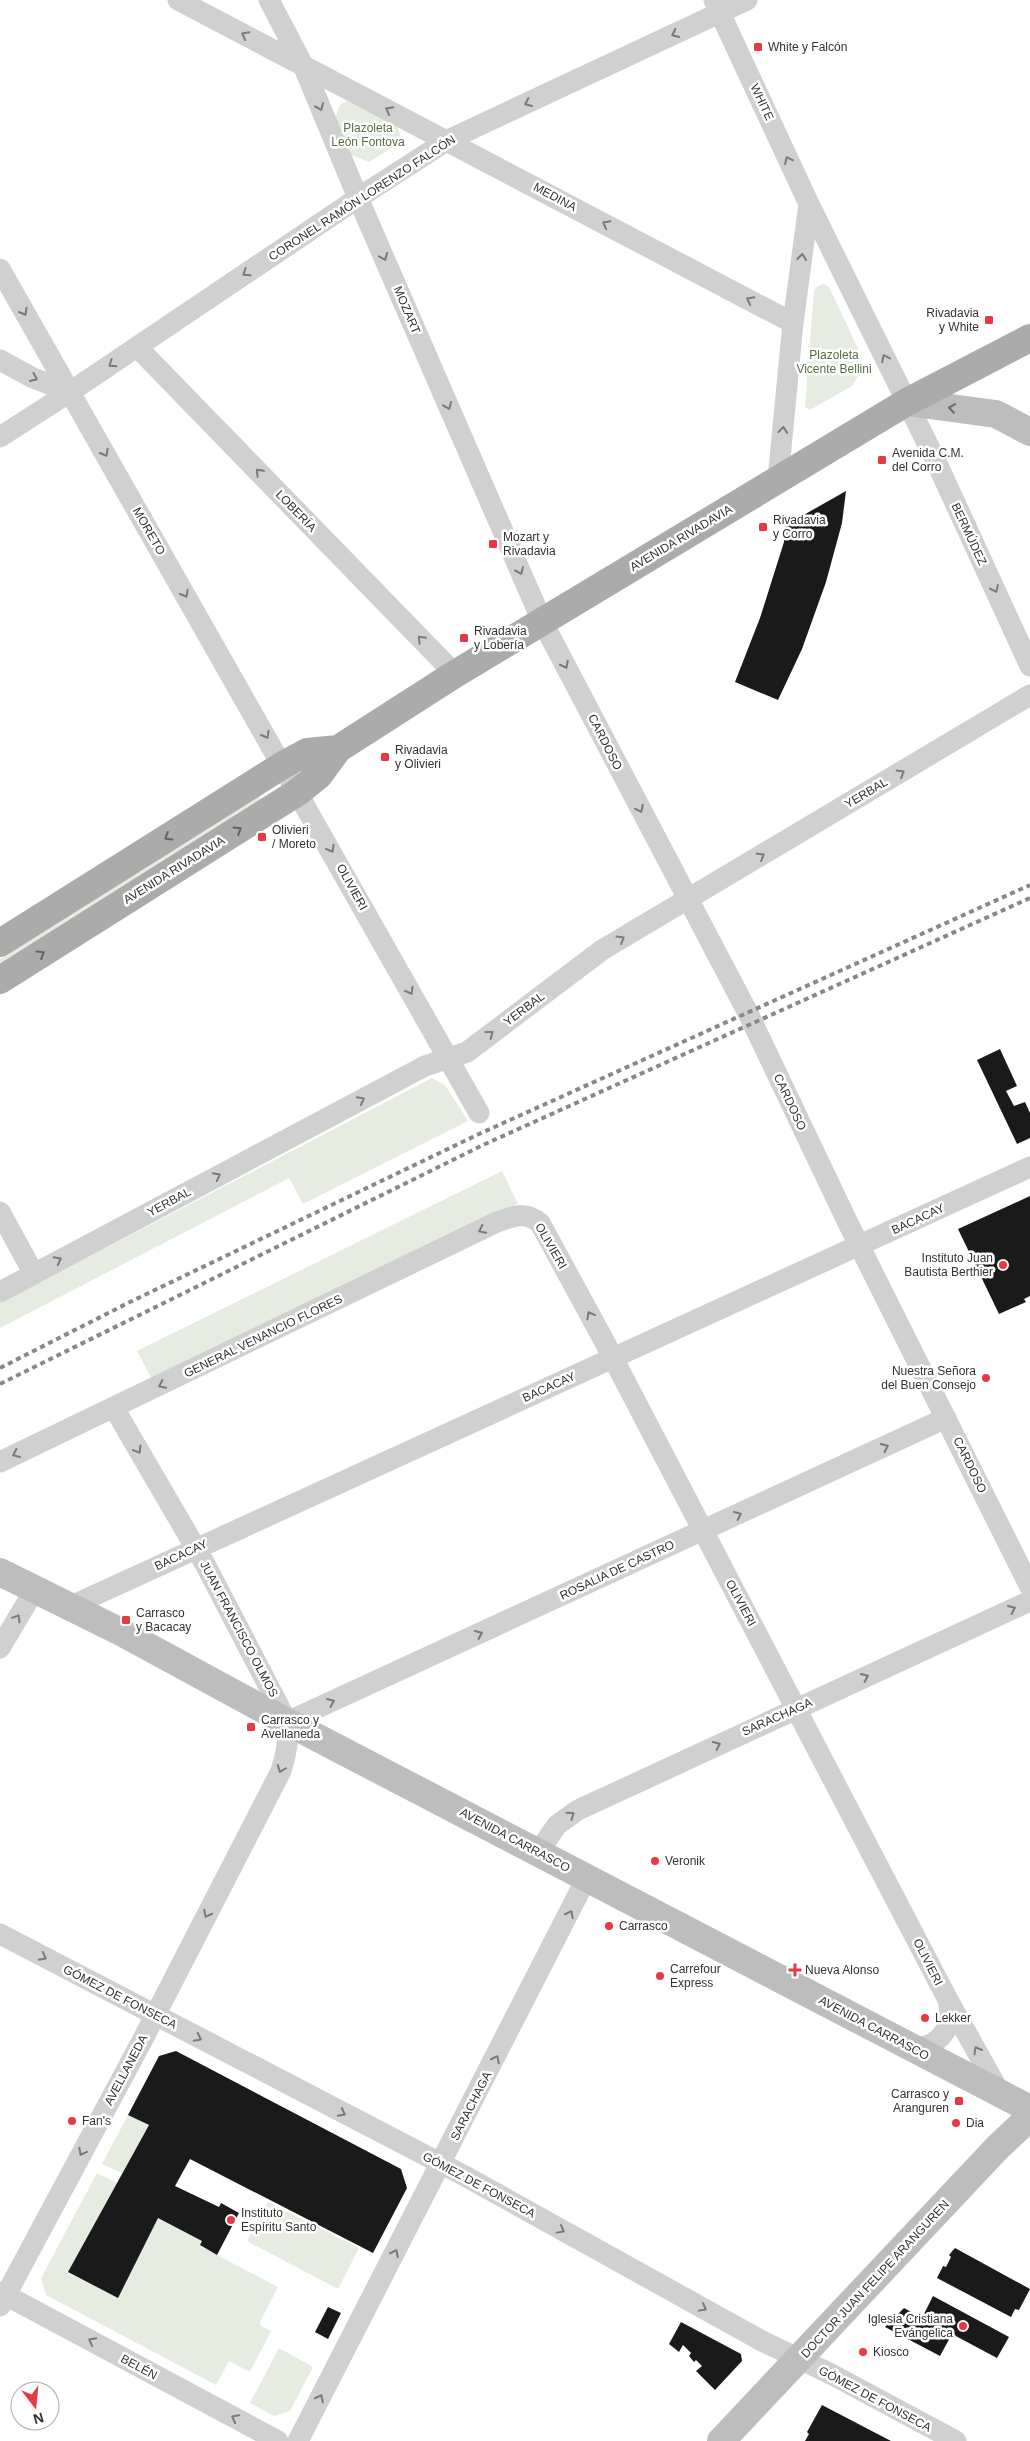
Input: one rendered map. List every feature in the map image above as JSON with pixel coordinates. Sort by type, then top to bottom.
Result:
[{"type":"main road","name":"AVENIDA RIVADAVIA","points":[[0,980],[298,792],[319,775],[338,749],[455,674],[907,402],[1030,338]]},
{"type":"main road","points":[[907,402],[996,414],[1030,432]]},
{"type":"main road","name":"AVENIDA RIVADAVIA","points":[[0,943],[283,765],[307,752],[338,749]]},
{"type":"main road","name":"AVENIDA CARRASCO","points":[[0,1572],[122,1632],[287,1722],[539,1851],[1030,2109]]},
{"type":"main road","name":"DOCTOR JUAN FELIPE ARANGUREN","points":[[721,2441],[998,2147],[1030,2117]]},
{"type":"street","name":"MEDINA","points":[[178,0],[448,140],[793,323]]},
{"type":"street","name":"MOZART","points":[[269,0],[303,65],[358,198],[542,621]]},
{"type":"street","name":"CORONEL RAMÓN LORENZO FALCÓN","points":[[0,437],[448,140],[716,6],[747,0]]},
{"type":"street","name":"WHITE","points":[[716,6],[809,204],[907,402]]},
{"type":"street","points":[[778,479],[793,323],[809,204]]},
{"type":"street","name":"MORETO","points":[[0,270],[298,792]]},
{"type":"street","name":"LOBERÍA","points":[[137,347],[455,674]]},
{"type":"street","points":[[0,360],[33,378],[70,392]]},
{"type":"street","name":"BERMÚDEZ","points":[[907,402],[1030,666]]},
{"type":"street","name":"CARDOSO","points":[[542,621],[748,1013],[859,1247],[1030,1587]]},
{"type":"street","name":"YERBAL","points":[[0,1292],[425,1066],[467,1052],[602,950],[1030,695]]},
{"type":"street","name":"OLIVIERI","points":[[298,792],[479,1113]]},
{"type":"street","name":"BACACAY","points":[[69,1607],[1030,1168]]},
{"type":"street","points":[[0,1212],[34,1274]]},
{"type":"street","name":"GENERAL VENANCIO FLORES","points":[[0,1462],[498,1222],[519,1214],[527,1216]]},
{"type":"street","name":"OLIVIERI","points":[[527,1216],[540,1223],[613,1358],[947,1998],[1000,2093]]},
{"type":"street","name":"JUAN FRANCISCO OLMOS","points":[[114,1408],[195,1548],[287,1722]]},
{"type":"street","name":"ROSALIA DE CASTRO","points":[[287,1722],[946,1418]]},
{"type":"street","points":[[0,1648],[35,1590]]},
{"type":"street","name":"SARACHAGA","points":[[539,1851],[557,1825],[578,1810],[1030,1601]]},
{"type":"street","name":"AVELLANEDA","points":[[2,2298],[154,2016],[281,1771],[289,1738],[287,1722]]},
{"type":"street","name":"SARACHAGA","points":[[298,2441],[587,1877]]},
{"type":"street","name":"GÓMEZ DE FONSECA","points":[[0,1934],[441,2164],[799,2360],[956,2441]]},
{"type":"street","name":"OLIVIERI","points":[[910,2047],[927,2046],[942,2038],[950,2023],[947,1998]]},
{"type":"street","name":"BELÉN","points":[[2,2298],[278,2441]]},
{"type":"green space","name":"Plazoleta León Fontova","points":[[347,101],[397,125],[400,135],[398,144],[369,162],[351,155],[335,118],[340,105]]},
{"type":"green space","name":"Plazoleta Vicente Bellini","points":[[824,284],[829,287],[862,357],[858,376],[852,386],[810,410],[805,407],[814,290]]},
{"type":"green space","points":[[259,796],[261,800],[0,965],[0,959]]},
{"type":"green space","points":[[432,1078],[445,1085],[468,1121],[303,1204],[289,1178],[0,1328],[0,1303]]},
{"type":"green space","points":[[502,1171],[518,1204],[152,1379],[137,1351]]},
{"type":"green space","points":[[128,2115],[149,2125],[122,2173],[102,2164]]},
{"type":"green space","points":[[97,2173],[117,2183],[68,2273],[118,2297],[158,2218],[202,2241],[200,2246],[278,2287],[260,2322],[261,2326],[271,2331],[250,2372],[229,2361],[216,2385],[46,2295],[41,2278]]},
{"type":"green space","points":[[268,2202],[359,2248],[338,2289],[247,2241]]},
{"type":"green space","points":[[279,2348],[313,2367],[290,2411],[274,2416],[250,2403]]},
{"type":"building","points":[[846,491],[842,523],[826,582],[802,649],[778,700],[735,682],[760,618],[784,542],[786,525]]},
{"type":"building","points":[[1000,1049],[1017,1086],[1006,1091],[1014,1106],[1025,1102],[1030,1113],[1030,1138],[1017,1144],[977,1060]]},
{"type":"building","name":"Instituto Juan Bautista Berthier","points":[[1030,1196],[1030,1296],[1024,1299],[1026,1302],[999,1314],[958,1229]]},
{"type":"building","points":[[176,2051],[401,2169],[407,2188],[373,2253],[190,2159],[175,2186],[219,2207],[221,2203],[239,2213],[217,2255],[200,2245],[202,2241],[158,2218],[118,2298],[68,2272],[149,2125],[128,2115],[159,2056]]},
{"type":"building","points":[[955,2248],[1030,2289],[1019,2310],[1015,2309],[1011,2317],[937,2278],[943,2266],[946,2267],[951,2257],[949,2255]]},
{"type":"building","points":[[933,2296],[1009,2337],[997,2358],[952,2334],[940,2356],[885,2327],[904,2308],[922,2318]]},
{"type":"building","points":[[328,2307],[341,2313],[328,2339],[315,2332]]},
{"type":"building","points":[[681,2322],[741,2354],[742,2361],[715,2390],[696,2371],[702,2366],[696,2360],[694,2362],[689,2356],[691,2353],[683,2345],[679,2352],[669,2344]]},
{"type":"building","points":[[822,2405],[891,2441],[805,2441],[809,2434],[807,2432]]},
{"type":"railway","points":[[0,1368],[130,1302],[479,1134],[1030,885]]},
{"type":"railway","points":[[0,1384],[483,1145],[1030,898]]},
{"type":"place","name":"White y Falcón","points":[[758,47]]},
{"type":"place","name":"Rivadavia y White","points":[[989,320]]},
{"type":"place","name":"Avenida C.M. del Corro","points":[[882,460]]},
{"type":"place","name":"Rivadavia y Corro","points":[[763,527]]},
{"type":"place","name":"Mozart y Rivadavia","points":[[493,544]]},
{"type":"place","name":"Rivadavia y Lobería","points":[[464,638]]},
{"type":"place","name":"Rivadavia y Olivieri","points":[[385,757]]},
{"type":"place","name":"Olivieri / Moreto","points":[[262,837]]},
{"type":"place","name":"Instituto Juan Bautista Berthier","points":[[1003,1265]]},
{"type":"place","name":"Nuestra Señora del Buen Consejo","points":[[986,1378]]},
{"type":"place","name":"Carrasco y Bacacay","points":[[126,1620]]},
{"type":"place","name":"Carrasco y Avellaneda","points":[[251,1727]]},
{"type":"place","name":"Veronik","points":[[655,1861]]},
{"type":"place","name":"Carrasco","points":[[609,1926]]},
{"type":"place","name":"Nueva Alonso","points":[[795,1970]]},
{"type":"place","name":"Carrefour Express","points":[[660,1976]]},
{"type":"place","name":"Lekker","points":[[925,2018]]},
{"type":"place","name":"Carrasco y Aranguren","points":[[959,2101]]},
{"type":"place","name":"Fan's","points":[[72,2121]]},
{"type":"place","name":"Dia","points":[[956,2123]]},
{"type":"place","name":"Instituto Espíritu Santo","points":[[231,2220]]},
{"type":"place","name":"Iglesia Cristiana Evángelica","points":[[963,2326]]},
{"type":"place","name":"Kiosco","points":[[863,2352]]}]
